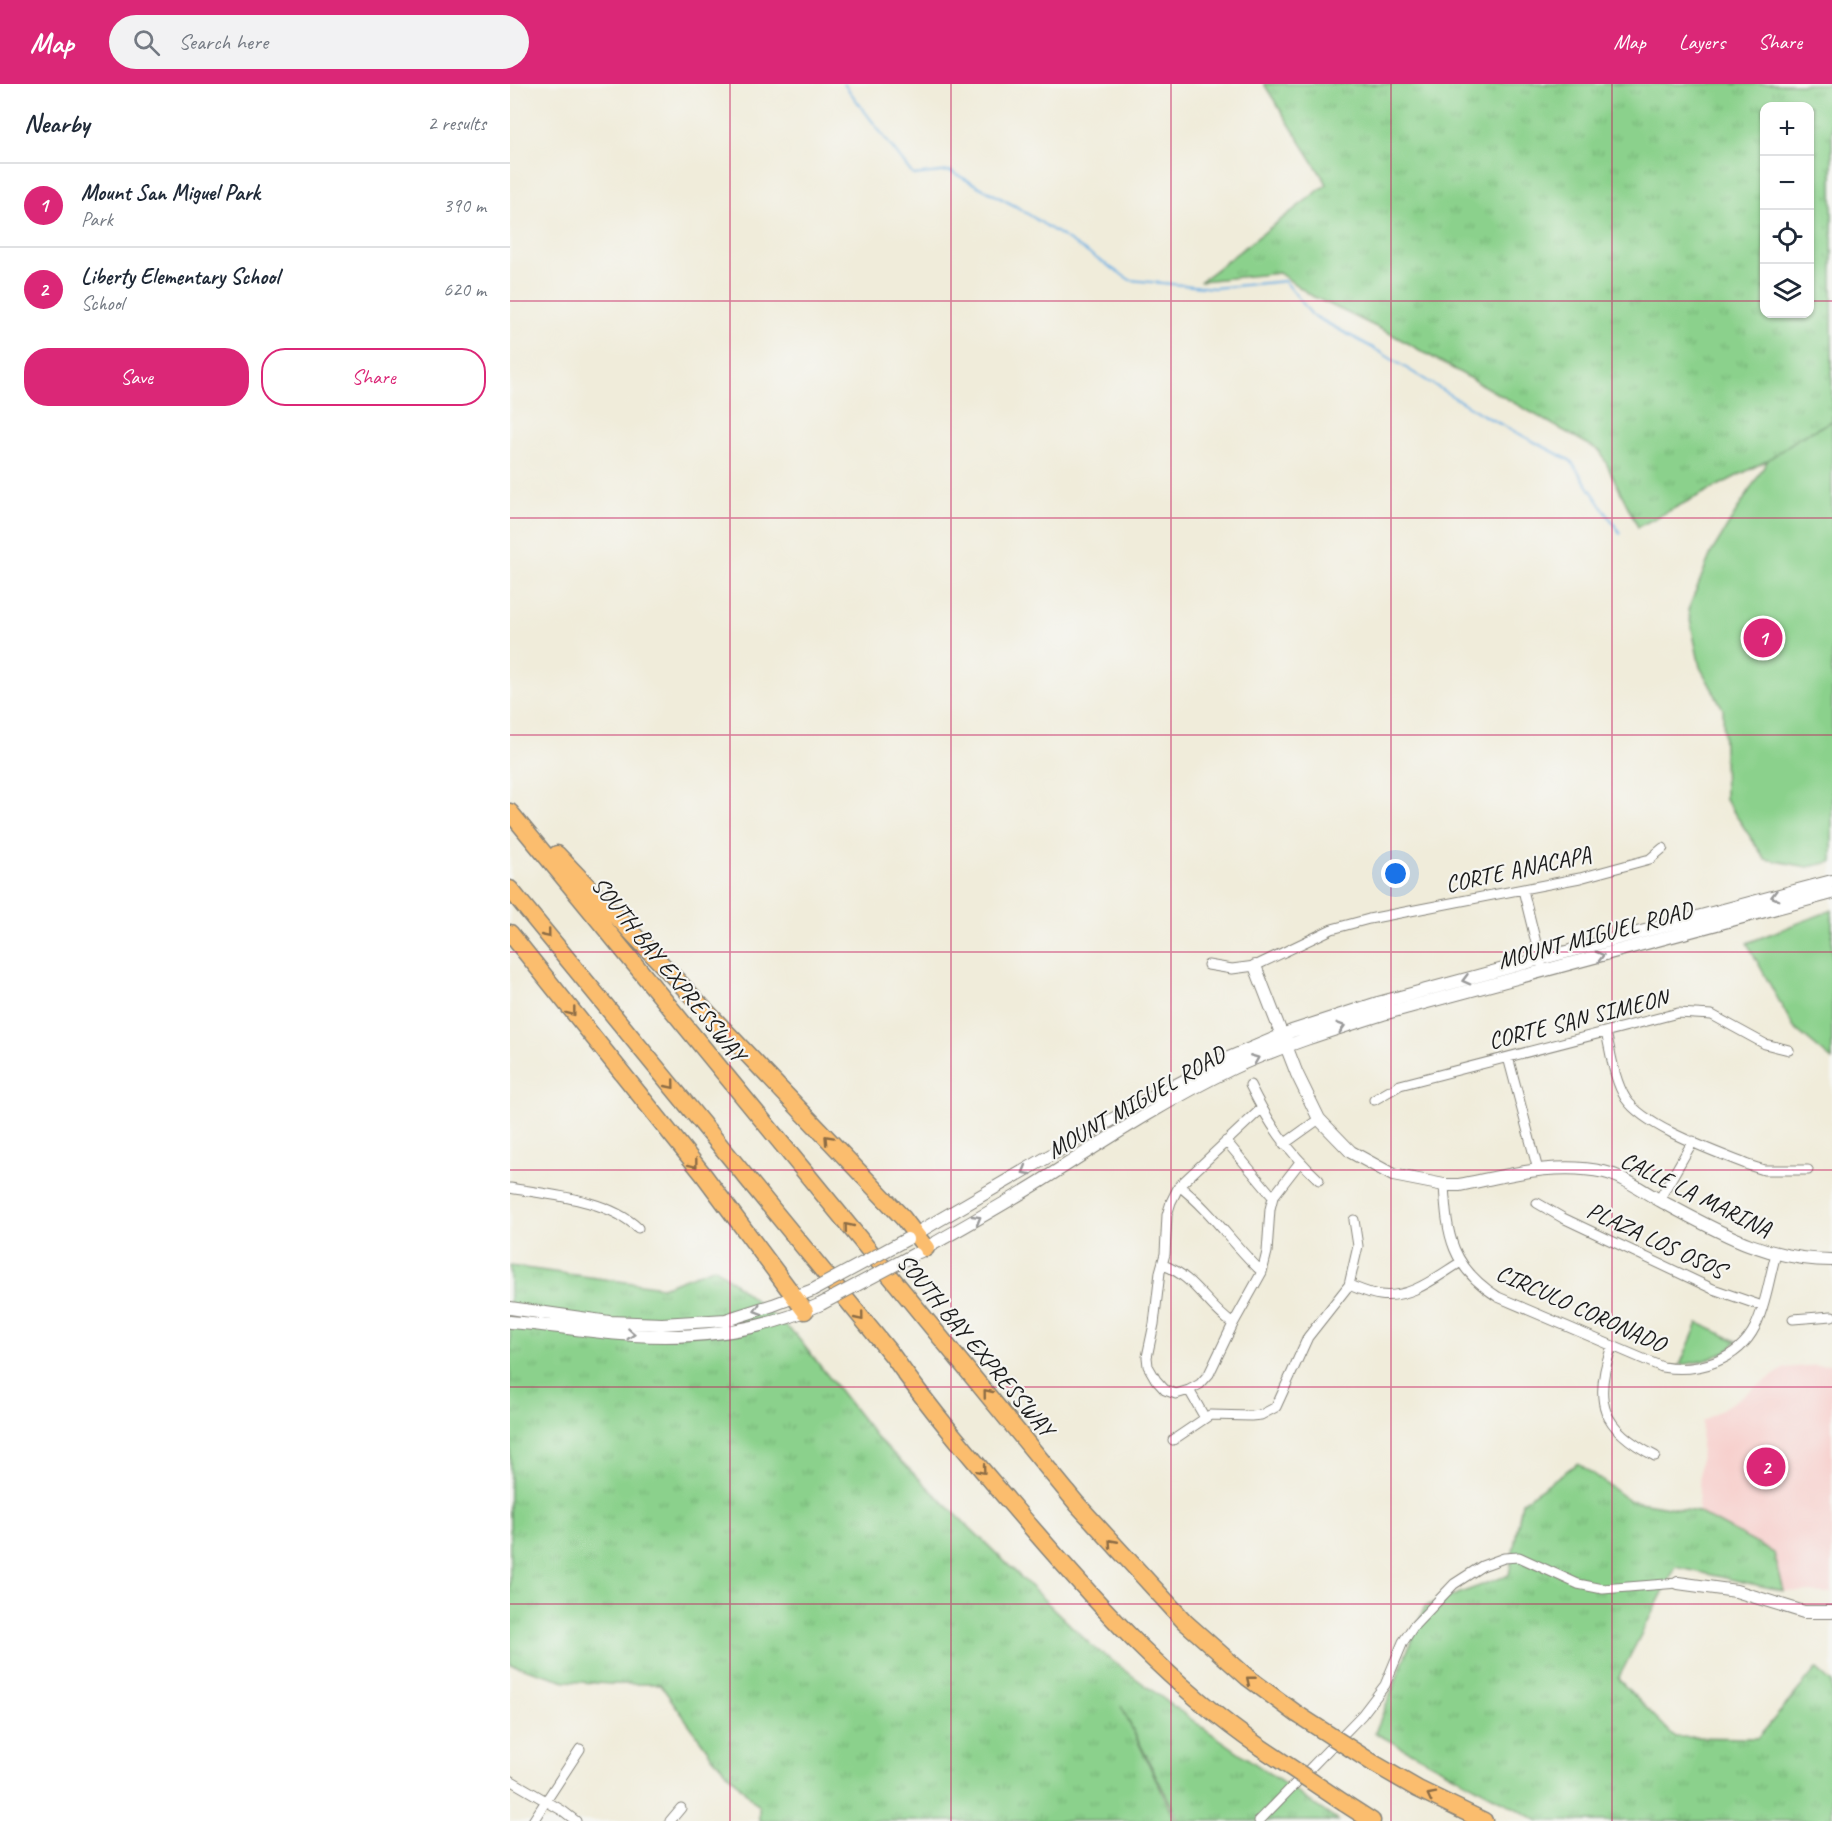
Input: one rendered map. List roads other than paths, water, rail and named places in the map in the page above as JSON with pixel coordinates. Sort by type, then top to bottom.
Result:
[{"type":"highway","points":[[510,802],[598,898],[687,989],[911,1237],[921,1251]]},
{"type":"highway","name":"SOUTH BAY EXPRESSWAY","points":[[510,812],[1077,1504],[1185,1622],[1246,1677],[1297,1714],[1418,1789],[1484,1821]]},
{"type":"highway","points":[[510,889],[892,1355],[949,1432],[1084,1589],[1171,1676],[1214,1712],[1260,1747],[1372,1821]]},
{"type":"highway","points":[[510,933],[696,1166],[800,1304]]},
{"type":"street","name":"CORTE ANACAPA","points":[[1208,965],[1232,969],[1255,966],[1332,929],[1369,919],[1580,878],[1650,859],[1663,848]]},
{"type":"street","name":"MOUNT MIGUEL ROAD","points":[[510,1322],[630,1335],[673,1336],[716,1333],[743,1328],[800,1304],[813,1290],[911,1237],[1132,1108],[1214,1065],[1284,1041],[1378,1003],[1832,881]]},
{"type":"street","points":[[1523,890],[1544,971]]},
{"type":"street","name":"MOUNT MIGUEL ROAD","points":[[510,1308],[609,1322],[662,1324],[726,1320],[800,1304],[821,1304],[921,1251],[1039,1182],[1138,1119],[1284,1041],[1322,1033],[1383,1014],[1832,893]]},
{"type":"street","name":"CALLE LA MARINA","points":[[1255,966],[1284,1041],[1319,1119],[1351,1152],[1393,1175],[1444,1185],[1459,1185],[1566,1167],[1605,1173],[1619,1177],[1745,1244],[1776,1254],[1804,1259],[1832,1260]]},
{"type":"street","name":"CORTE SAN SIMEON","points":[[1374,1100],[1400,1085],[1678,1013],[1696,1012],[1712,1015],[1765,1044],[1789,1050]]},
{"type":"street","points":[[1606,1032],[1619,1083],[1631,1104],[1642,1116],[1655,1124],[1748,1165],[1764,1170],[1808,1170]]},
{"type":"street","points":[[1508,1057],[1538,1170]]},
{"type":"street","points":[[1250,1085],[1261,1109],[1284,1144],[1318,1180]]},
{"type":"street","points":[[1261,1109],[1179,1186],[1171,1202],[1167,1215],[1163,1265],[1147,1357],[1152,1374],[1165,1390],[1176,1394],[1189,1390],[1200,1384],[1209,1374],[1262,1272],[1267,1252],[1270,1209],[1274,1197],[1300,1162]]},
{"type":"street","points":[[1284,1144],[1319,1119]]},
{"type":"street","points":[[1227,1141],[1274,1197]]},
{"type":"street","points":[[1659,1200],[1693,1141]]},
{"type":"street","name":"CIRCULO CORONADO","points":[[1444,1185],[1448,1230],[1452,1244],[1461,1262],[1474,1279],[1498,1297],[1662,1367],[1690,1369],[1708,1365],[1725,1358],[1745,1340],[1756,1326],[1776,1254]]},
{"type":"street","points":[[1179,1186],[1196,1199],[1262,1272]]},
{"type":"street","points":[[510,1188],[573,1199],[615,1211],[638,1228]]},
{"type":"street","name":"PLAZA LOS OSOS","points":[[1537,1203],[1563,1218],[1713,1289],[1762,1306]]},
{"type":"street","points":[[1173,1440],[1214,1414],[1261,1415],[1276,1407],[1308,1337],[1349,1285],[1358,1246],[1354,1220]]},
{"type":"street","points":[[1349,1285],[1378,1295],[1394,1296],[1415,1290],[1461,1262]]},
{"type":"street","points":[[1163,1265],[1182,1274],[1221,1316],[1233,1324]]},
{"type":"street","points":[[1793,1319],[1832,1316]]},
{"type":"street","points":[[1612,1346],[1602,1383],[1603,1400],[1608,1416],[1616,1430],[1628,1441],[1655,1456]]},
{"type":"street","points":[[1189,1390],[1205,1418]]},
{"type":"street","points":[[1259,1821],[1362,1716],[1385,1685],[1403,1642],[1413,1627],[1454,1584],[1482,1566],[1504,1558],[1519,1557],[1578,1584],[1603,1588],[1678,1584],[1736,1591],[1804,1612],[1832,1612]]},
{"type":"street","points":[[533,1821],[579,1749]]},
{"type":"street","points":[[510,1780],[576,1821]]},
{"type":"street","points":[[670,1821],[681,1808]]},
{"type":"waterway","points":[[844,84],[913,175],[950,171],[1017,207],[1130,280],[1214,288],[1285,281],[1312,315],[1375,349],[1483,415],[1571,461],[1620,533]]},
{"type":"place","name":"Mount San Miguel Park","points":[[1763,638]]},
{"type":"place","name":"Liberty Elementary School","points":[[1766,1467]]}]
